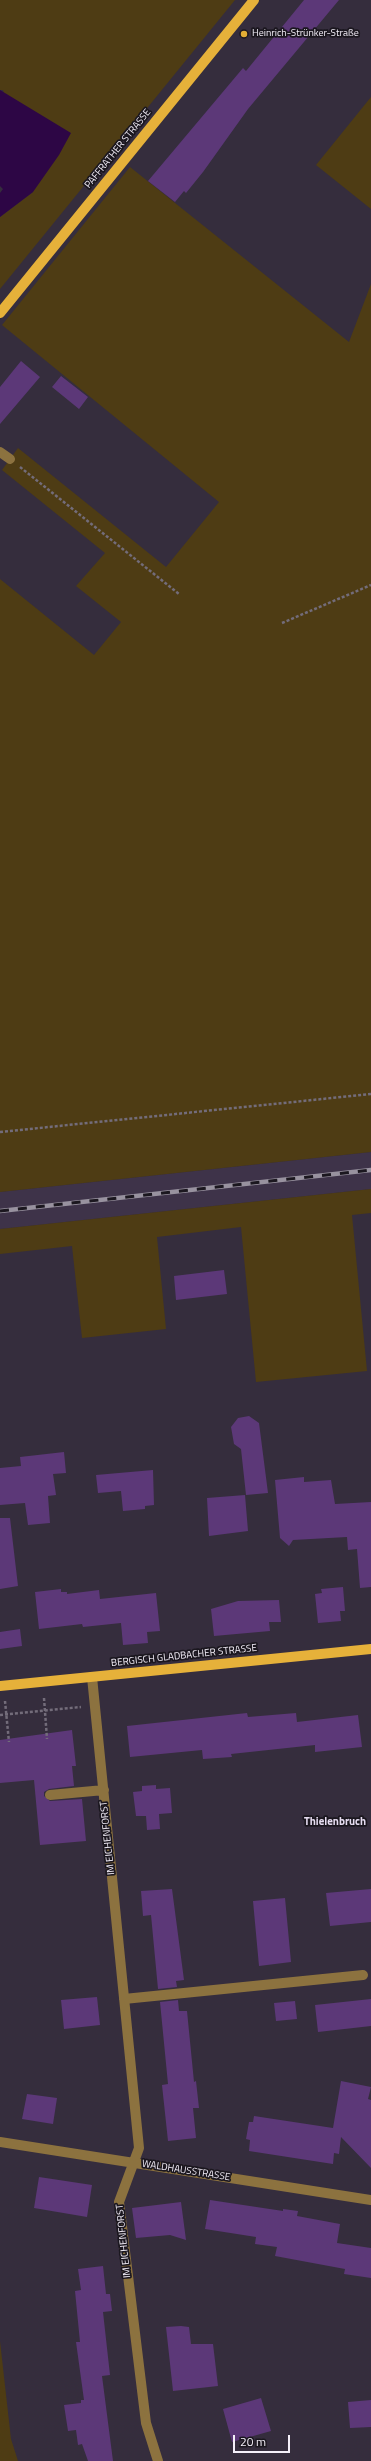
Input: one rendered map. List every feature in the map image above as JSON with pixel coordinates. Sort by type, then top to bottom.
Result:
[{"type":"main road","name":"PAFFRATHER STRASSE","points":[[0,313],[254,0]]},
{"type":"main road","name":"BERGISCH GLADBACHER STRASSE","points":[[0,1686],[371,1649]]},
{"type":"street","points":[[0,452],[10,459]]},
{"type":"street","name":"IM EICHENFORST","points":[[92,1677],[139,2148],[135,2163],[123,2187],[119,2202],[146,2423],[158,2461]]},
{"type":"street","points":[[50,1795],[104,1790]]},
{"type":"street","points":[[124,1999],[364,1975]]},
{"type":"street","name":"WALDHAUSSTRASSE","points":[[0,2142],[371,2200]]},
{"type":"path","points":[[10,459],[178,594]]},
{"type":"path","points":[[282,623],[371,585]]},
{"type":"path","points":[[0,1132],[371,1094]]},
{"type":"path","points":[[44,1698],[47,1739]]},
{"type":"path","points":[[5,1701],[8,1742]]},
{"type":"path","points":[[0,1715],[95,1705]]},
{"type":"shaded area","points":[[0,0],[235,0],[0,289],[0,217],[33,192],[3,90],[0,90]]},
{"type":"shaded area","points":[[0,90],[71,133],[59,155],[33,192],[0,217],[0,193],[3,189],[0,186]]},
{"type":"shaded area","points":[[371,97],[371,209],[316,165]]},
{"type":"shaded area","points":[[130,167],[349,342],[371,284],[371,1152],[0,1192],[0,579],[94,655],[121,622],[76,586],[105,553],[2,470],[18,448],[166,567],[219,502],[2,325]]},
{"type":"shaded area","points":[[371,1152],[371,1189],[0,1229],[0,1192]]},
{"type":"shaded area","points":[[371,1189],[371,1213],[352,1215],[367,1371],[256,1382],[241,1227],[157,1237],[166,1329],[82,1338],[72,1246],[0,1254],[0,1229]]},
{"type":"shaded area","points":[[0,2341],[11,2439],[18,2461],[0,2461]]},
{"type":"building","points":[[304,0],[339,0],[248,109],[203,172],[186,193],[184,191],[175,202],[148,181],[243,68],[246,71]]},
{"type":"building","points":[[21,361],[40,377],[0,424],[0,387]]},
{"type":"building","points":[[61,376],[88,397],[79,409],[52,387]]},
{"type":"building","points":[[224,1270],[227,1294],[176,1300],[174,1276]]},
{"type":"building","points":[[249,1416],[259,1423],[268,1493],[246,1495],[241,1449],[234,1444],[231,1427],[238,1418]]},
{"type":"building","points":[[64,1452],[66,1473],[53,1474],[56,1495],[48,1496],[50,1523],[28,1525],[25,1503],[0,1505],[0,1468],[21,1466],[20,1457]]},
{"type":"building","points":[[153,1470],[154,1505],[145,1506],[145,1509],[123,1511],[121,1491],[98,1493],[96,1475]]},
{"type":"building","points":[[304,1477],[304,1482],[331,1480],[335,1504],[371,1502],[371,1587],[360,1588],[357,1549],[348,1550],[347,1537],[293,1540],[289,1546],[280,1538],[275,1480]]},
{"type":"building","points":[[245,1495],[248,1531],[209,1536],[207,1498]]},
{"type":"building","points":[[0,1518],[10,1518],[18,1586],[0,1589]]},
{"type":"building","points":[[343,1587],[345,1611],[340,1611],[341,1621],[318,1623],[315,1594],[322,1593],[321,1589]]},
{"type":"building","points":[[61,1589],[61,1592],[67,1592],[67,1594],[99,1590],[100,1599],[156,1593],[160,1631],[147,1632],[148,1643],[123,1645],[121,1623],[83,1627],[82,1624],[39,1629],[35,1592]]},
{"type":"building","points":[[279,1600],[281,1622],[269,1622],[270,1631],[214,1636],[211,1609],[238,1601]]},
{"type":"building","points":[[20,1629],[22,1646],[0,1649],[0,1632]]},
{"type":"building","points":[[247,1713],[248,1717],[296,1713],[297,1722],[358,1715],[362,1747],[315,1752],[315,1745],[231,1754],[232,1757],[203,1759],[202,1750],[130,1757],[127,1726]]},
{"type":"building","points":[[72,1730],[76,1766],[72,1766],[74,1786],[49,1789],[44,1792],[44,1796],[50,1801],[82,1799],[86,1841],[40,1845],[34,1780],[0,1783],[0,1740]]},
{"type":"building","points":[[156,1785],[156,1789],[170,1788],[172,1813],[159,1814],[160,1829],[147,1830],[146,1816],[136,1816],[133,1792],[142,1791],[142,1786]]},
{"type":"building","points":[[172,1889],[184,1980],[176,1981],[177,1987],[158,1989],[151,1915],[143,1916],[141,1891]]},
{"type":"building","points":[[371,1889],[371,1922],[330,1926],[326,1893]]},
{"type":"building","points":[[285,1898],[291,1962],[259,1966],[253,1901]]},
{"type":"building","points":[[97,1997],[100,2025],[64,2029],[61,2000]]},
{"type":"building","points":[[371,1999],[371,2026],[318,2032],[315,2005]]},
{"type":"building","points":[[178,2000],[179,2011],[187,2011],[194,2082],[196,2081],[199,2108],[193,2108],[196,2138],[168,2141],[162,2085],[168,2084],[160,2002]]},
{"type":"building","points":[[295,2001],[297,2019],[276,2021],[274,2003]]},
{"type":"building","points":[[341,2081],[371,2087],[368,2099],[371,2100],[371,2168],[341,2137],[339,2154],[334,2153],[333,2164],[249,2151],[250,2140],[246,2139],[249,2122],[253,2122],[254,2116],[333,2128]]},
{"type":"building","points":[[27,2094],[57,2098],[53,2124],[22,2119]]},
{"type":"building","points":[[39,2177],[92,2185],[87,2217],[34,2208]]},
{"type":"building","points":[[210,2200],[283,2211],[283,2209],[298,2211],[297,2216],[340,2224],[337,2243],[371,2248],[371,2278],[344,2274],[345,2269],[275,2256],[277,2247],[255,2244],[256,2237],[205,2229]]},
{"type":"building","points":[[181,2202],[186,2240],[170,2235],[136,2238],[132,2208]]},
{"type":"building","points":[[103,2266],[106,2294],[110,2294],[112,2311],[103,2312],[110,2375],[102,2376],[113,2461],[88,2461],[82,2444],[78,2445],[76,2430],[68,2431],[64,2405],[81,2403],[81,2400],[84,2400],[76,2342],[80,2342],[75,2291],[81,2290],[78,2269]]},
{"type":"building","points":[[166,2327],[189,2327],[191,2344],[213,2344],[218,2386],[173,2391]]},
{"type":"building","points":[[261,2398],[271,2431],[232,2442],[223,2409]]},
{"type":"building","points":[[371,2400],[371,2427],[350,2428],[348,2402]]},
{"type":"railway","points":[[0,1211],[371,1170]]},
{"type":"place","name":"Heinrich-Strünker-Straße","points":[[244,34]]},
{"type":"district","name":"Thielenbruch","points":[[335,1822]]}]
